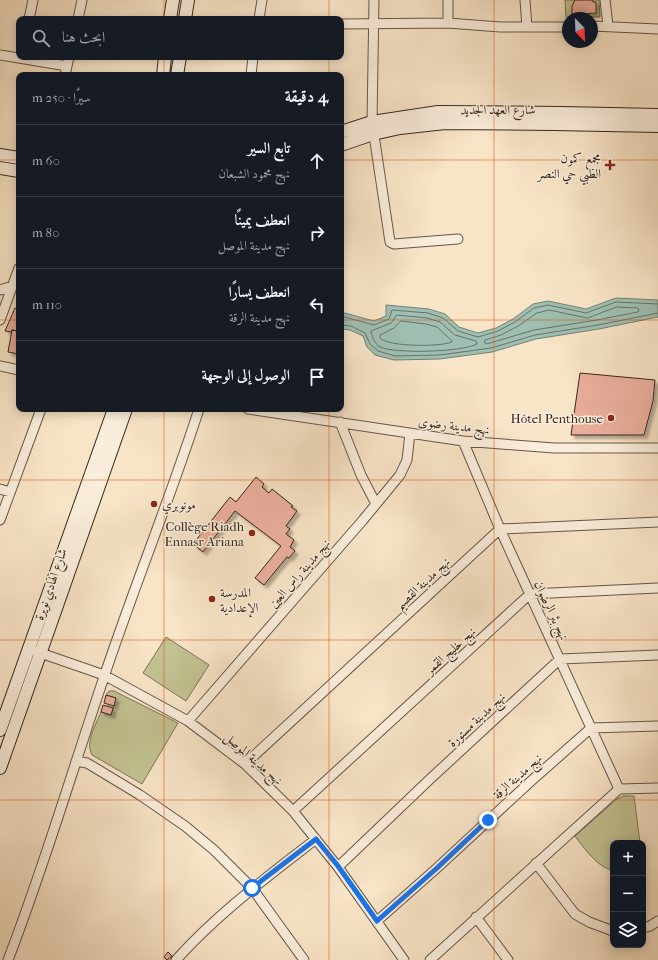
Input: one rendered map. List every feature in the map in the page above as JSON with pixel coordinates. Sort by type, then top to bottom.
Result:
[{"type":"main road","points":[[170,16],[173,0]]},
{"type":"main road","points":[[185,16],[188,0]]},
{"type":"main road","points":[[163,72],[165,60]]},
{"type":"main road","points":[[178,72],[180,60]]},
{"type":"main road","name":"شارع العهد الجديد","points":[[344,131],[372,122],[438,112],[562,112],[658,115]]},
{"type":"main road","name":"شارع العهد الجديد","points":[[344,144],[373,134],[400,128],[445,123],[658,126]]},
{"type":"main road","points":[[0,155],[16,158]]},
{"type":"main road","points":[[0,168],[16,170]]},
{"type":"main road","name":"شارع الهادي نويرة","points":[[0,768],[34,652],[113,412]]},
{"type":"main road","name":"شارع الهادي نويرة","points":[[0,730],[34,652],[125,412]]},
{"type":"street","points":[[30,16],[33,0]]},
{"type":"street","points":[[79,16],[82,0]]},
{"type":"street","points":[[259,16],[262,0]]},
{"type":"street","points":[[374,0],[372,122],[390,242],[394,244],[458,239]]},
{"type":"street","points":[[448,0],[448,23]]},
{"type":"street","points":[[525,0],[527,27]]},
{"type":"street","points":[[605,0],[608,26]]},
{"type":"street","points":[[344,24],[448,23],[500,27],[562,27]]},
{"type":"street","points":[[598,26],[658,29]]},
{"type":"street","points":[[0,56],[16,57]]},
{"type":"street","points":[[33,60],[67,66]]},
{"type":"street","points":[[251,72],[253,60]]},
{"type":"street","points":[[0,320],[16,277]]},
{"type":"street","points":[[0,290],[13,286]]},
{"type":"street","points":[[0,366],[16,369]]},
{"type":"street","points":[[0,520],[40,412]]},
{"type":"street","points":[[8,960],[40,872],[104,675],[198,412]]},
{"type":"street","name":"نهج مدينة رضوى","points":[[269,412],[463,441],[554,448],[658,448]]},
{"type":"street","points":[[340,422],[361,475],[376,504]]},
{"type":"street","name":"نهج مدينة راس العين","points":[[188,721],[400,475],[407,460],[410,433]]},
{"type":"street","name":"نهج بئر الرضوان","points":[[463,441],[500,529],[619,789]]},
{"type":"street","points":[[0,489],[10,492]]},
{"type":"street","points":[[500,529],[658,522]]},
{"type":"street","name":"نهج مدينة القصيم","points":[[245,764],[500,529]]},
{"type":"street","points":[[530,594],[658,588]]},
{"type":"street","name":"نهج خليج القمر","points":[[292,811],[530,594]]},
{"type":"street","name":"نهج مدينة الموصل","points":[[34,652],[104,675],[188,721],[245,764],[292,811],[338,866],[404,960]]},
{"type":"street","points":[[560,659],[658,655]]},
{"type":"street","name":"نهج مدينة مستورة","points":[[338,866],[560,659]]},
{"type":"street","points":[[591,728],[658,726]]},
{"type":"street","name":"نهج مدينة الرقة","points":[[377,921],[591,728]]},
{"type":"street","points":[[76,761],[87,763],[168,813],[214,850],[252,888],[301,959]]},
{"type":"street","points":[[430,960],[619,789],[658,788]]},
{"type":"street","points":[[176,960],[252,888],[316,839]]},
{"type":"street","points":[[536,863],[575,914],[589,922],[610,930]]},
{"type":"street","points":[[476,917],[508,960]]},
{"type":"street","points":[[646,927],[658,921]]},
{"type":"green space","points":[[565,0],[599,0],[600,17],[598,17],[598,12],[566,12]]},
{"type":"green space","points":[[166,637],[209,665],[186,701],[143,673]]},
{"type":"green space","points":[[109,691],[114,691],[178,723],[142,784],[92,755],[90,750],[90,739],[101,712],[111,715],[116,698],[106,695]]},
{"type":"green space","points":[[623,796],[634,796],[640,840],[610,840],[610,869],[597,862],[575,836],[617,799]]},
{"type":"water","points":[[616,298],[658,300],[658,317],[599,329],[536,339],[492,352],[440,359],[394,360],[375,355],[367,347],[363,336],[350,330],[344,329],[344,313],[374,321],[386,316],[386,305],[429,309],[445,314],[459,327],[478,333],[496,328],[513,319],[533,304],[548,301],[586,309]]},
{"type":"building","points":[[575,0],[592,0],[593,2],[596,2],[596,12],[572,12],[572,6]]},
{"type":"building","points":[[15,308],[16,308],[16,331],[5,331]]},
{"type":"building","points":[[12,330],[16,331],[16,353],[8,352]]},
{"type":"building","name":"Hôtel Penthouse","points":[[580,373],[655,380],[653,401],[644,435],[571,435]]},
{"type":"building","points":[[256,477],[264,484],[262,487],[269,493],[272,489],[297,511],[286,526],[290,529],[286,534],[294,540],[290,547],[295,551],[289,558],[287,557],[264,585],[255,578],[281,546],[235,511],[203,552],[193,544],[230,497],[236,502]]},
{"type":"building","points":[[106,695],[116,698],[114,706],[104,703]]},
{"type":"building","points":[[103,705],[113,708],[111,715],[101,712]]},
{"type":"building","points":[[168,952],[172,956],[167,960],[164,957]]},
{"type":"place","name":"مجمع كمون الطبي حي النصر","points":[[610,165]]},
{"type":"place","name":"Hôtel Penthouse","points":[[611,418]]},
{"type":"place","name":"مونوبري","points":[[154,504]]},
{"type":"place","name":"Collège Riadh Ennasr Ariana","points":[[252,533]]},
{"type":"place","name":"المدرسة الإعدادية","points":[[212,599]]},
{"type":"route","points":[[252,888],[316,839],[338,866],[377,921],[488,820]]}]
